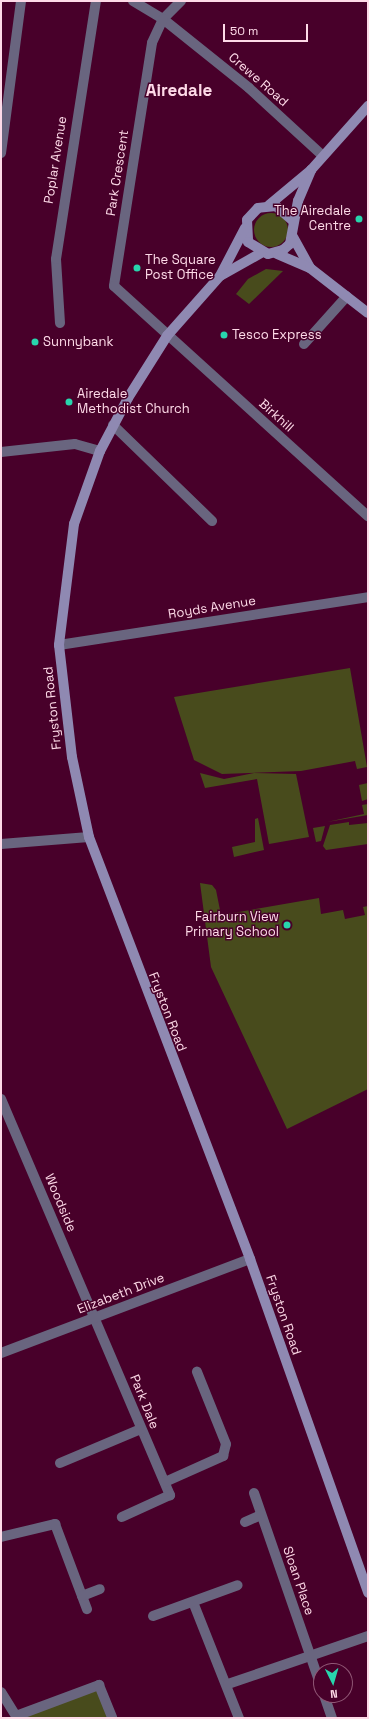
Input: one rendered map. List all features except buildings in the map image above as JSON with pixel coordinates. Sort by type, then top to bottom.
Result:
[{"type":"street","points":[[1,152],[21,1]]},
{"type":"street","name":"Poplar Avenue","points":[[60,323],[56,259],[96,1]]},
{"type":"street","name":"Crewe Road","points":[[132,1],[163,19],[249,88],[323,156]]},
{"type":"street","name":"Park Crescent","points":[[167,336],[114,286],[152,43],[163,19],[181,1]]},
{"type":"street","name":"Fryston Road","points":[[368,106],[311,170],[269,205],[251,213],[245,228],[220,276],[167,336],[113,425],[100,452],[74,524],[59,645],[72,757],[89,837],[250,1259],[368,1593]]},
{"type":"street","name":"Fryston Road","points":[[293,237],[292,220],[311,170]]},
{"type":"street","points":[[269,205],[284,210],[292,220]]},
{"type":"street","points":[[245,228],[248,242],[261,253],[277,254],[310,268],[368,313]]},
{"type":"street","points":[[277,254],[293,237],[310,268]]},
{"type":"street","name":"Fryston Road","points":[[220,276],[261,253]]},
{"type":"street","points":[[304,344],[347,296]]},
{"type":"street","name":"Birkhill","points":[[167,336],[368,516]]},
{"type":"street","points":[[113,425],[212,522]]},
{"type":"street","points":[[1,452],[75,444],[100,452]]},
{"type":"street","name":"Royds Avenue","points":[[59,645],[368,597]]},
{"type":"street","points":[[1,844],[89,837]]},
{"type":"street","name":"Woodside","points":[[1,1099],[95,1318]]},
{"type":"street","name":"Elizabeth Drive","points":[[1,1353],[250,1259]]},
{"type":"street","name":"Park Dale","points":[[95,1318],[170,1495],[122,1517]]},
{"type":"street","points":[[165,1482],[223,1456],[225,1450],[226,1444],[197,1372]]},
{"type":"street","points":[[60,1463],[141,1429]]},
{"type":"street","name":"Sloan Place","points":[[254,1493],[313,1664]]},
{"type":"street","points":[[245,1522],[261,1515]]},
{"type":"street","points":[[1,1537],[55,1524],[87,1609]]},
{"type":"street","points":[[153,1616],[238,1585]]},
{"type":"street","points":[[82,1596],[100,1589]]},
{"type":"street","points":[[193,1602],[228,1684],[239,1718]]},
{"type":"street","points":[[228,1684],[368,1636]]},
{"type":"street","points":[[1,1692],[16,1717],[100,1685],[112,1718]]},
{"type":"street","points":[[327,1703],[332,1718]]},
{"type":"green space","points":[[268,213],[274,213],[283,218],[287,224],[287,236],[283,242],[274,247],[268,247],[259,242],[254,233],[254,227],[259,218]]},
{"type":"green space","points":[[266,269],[283,271],[249,304],[236,294],[248,279]]},
{"type":"green space","points":[[350,668],[367,767],[357,769],[355,761],[301,771],[222,774],[194,760],[174,697]]},
{"type":"green space","points":[[200,773],[224,779],[254,773],[296,774],[309,837],[269,844],[257,779],[205,788]]},
{"type":"green space","points":[[368,783],[368,799],[362,801],[359,785]]},
{"type":"green space","points":[[368,804],[368,815],[327,822],[364,814],[362,805]]},
{"type":"green space","points":[[258,818],[264,850],[234,857],[232,847],[255,842],[255,819]]},
{"type":"green space","points":[[349,822],[349,825],[368,823],[368,844],[326,850],[323,846],[330,825]]},
{"type":"green space","points":[[325,826],[321,841],[316,842],[313,828]]},
{"type":"green space","points":[[200,883],[212,885],[216,890],[221,915],[319,898],[321,914],[343,910],[345,919],[365,915],[363,907],[368,906],[368,1089],[287,1129],[211,967]]},
{"type":"green space","points":[[99,1685],[112,1718],[17,1718]]},
{"type":"place","name":"The Airedale Centre","points":[[359,219]]},
{"type":"place","name":"The Square Post Office","points":[[137,268]]},
{"type":"place","name":"Tesco Express","points":[[224,335]]},
{"type":"place","name":"Sunnybank","points":[[35,342]]},
{"type":"place","name":"Airedale Methodist Church","points":[[69,402]]},
{"type":"place","name":"Fairburn View Primary School","points":[[287,925]]},
{"type":"district","name":"Airedale","points":[[179,91]]}]
